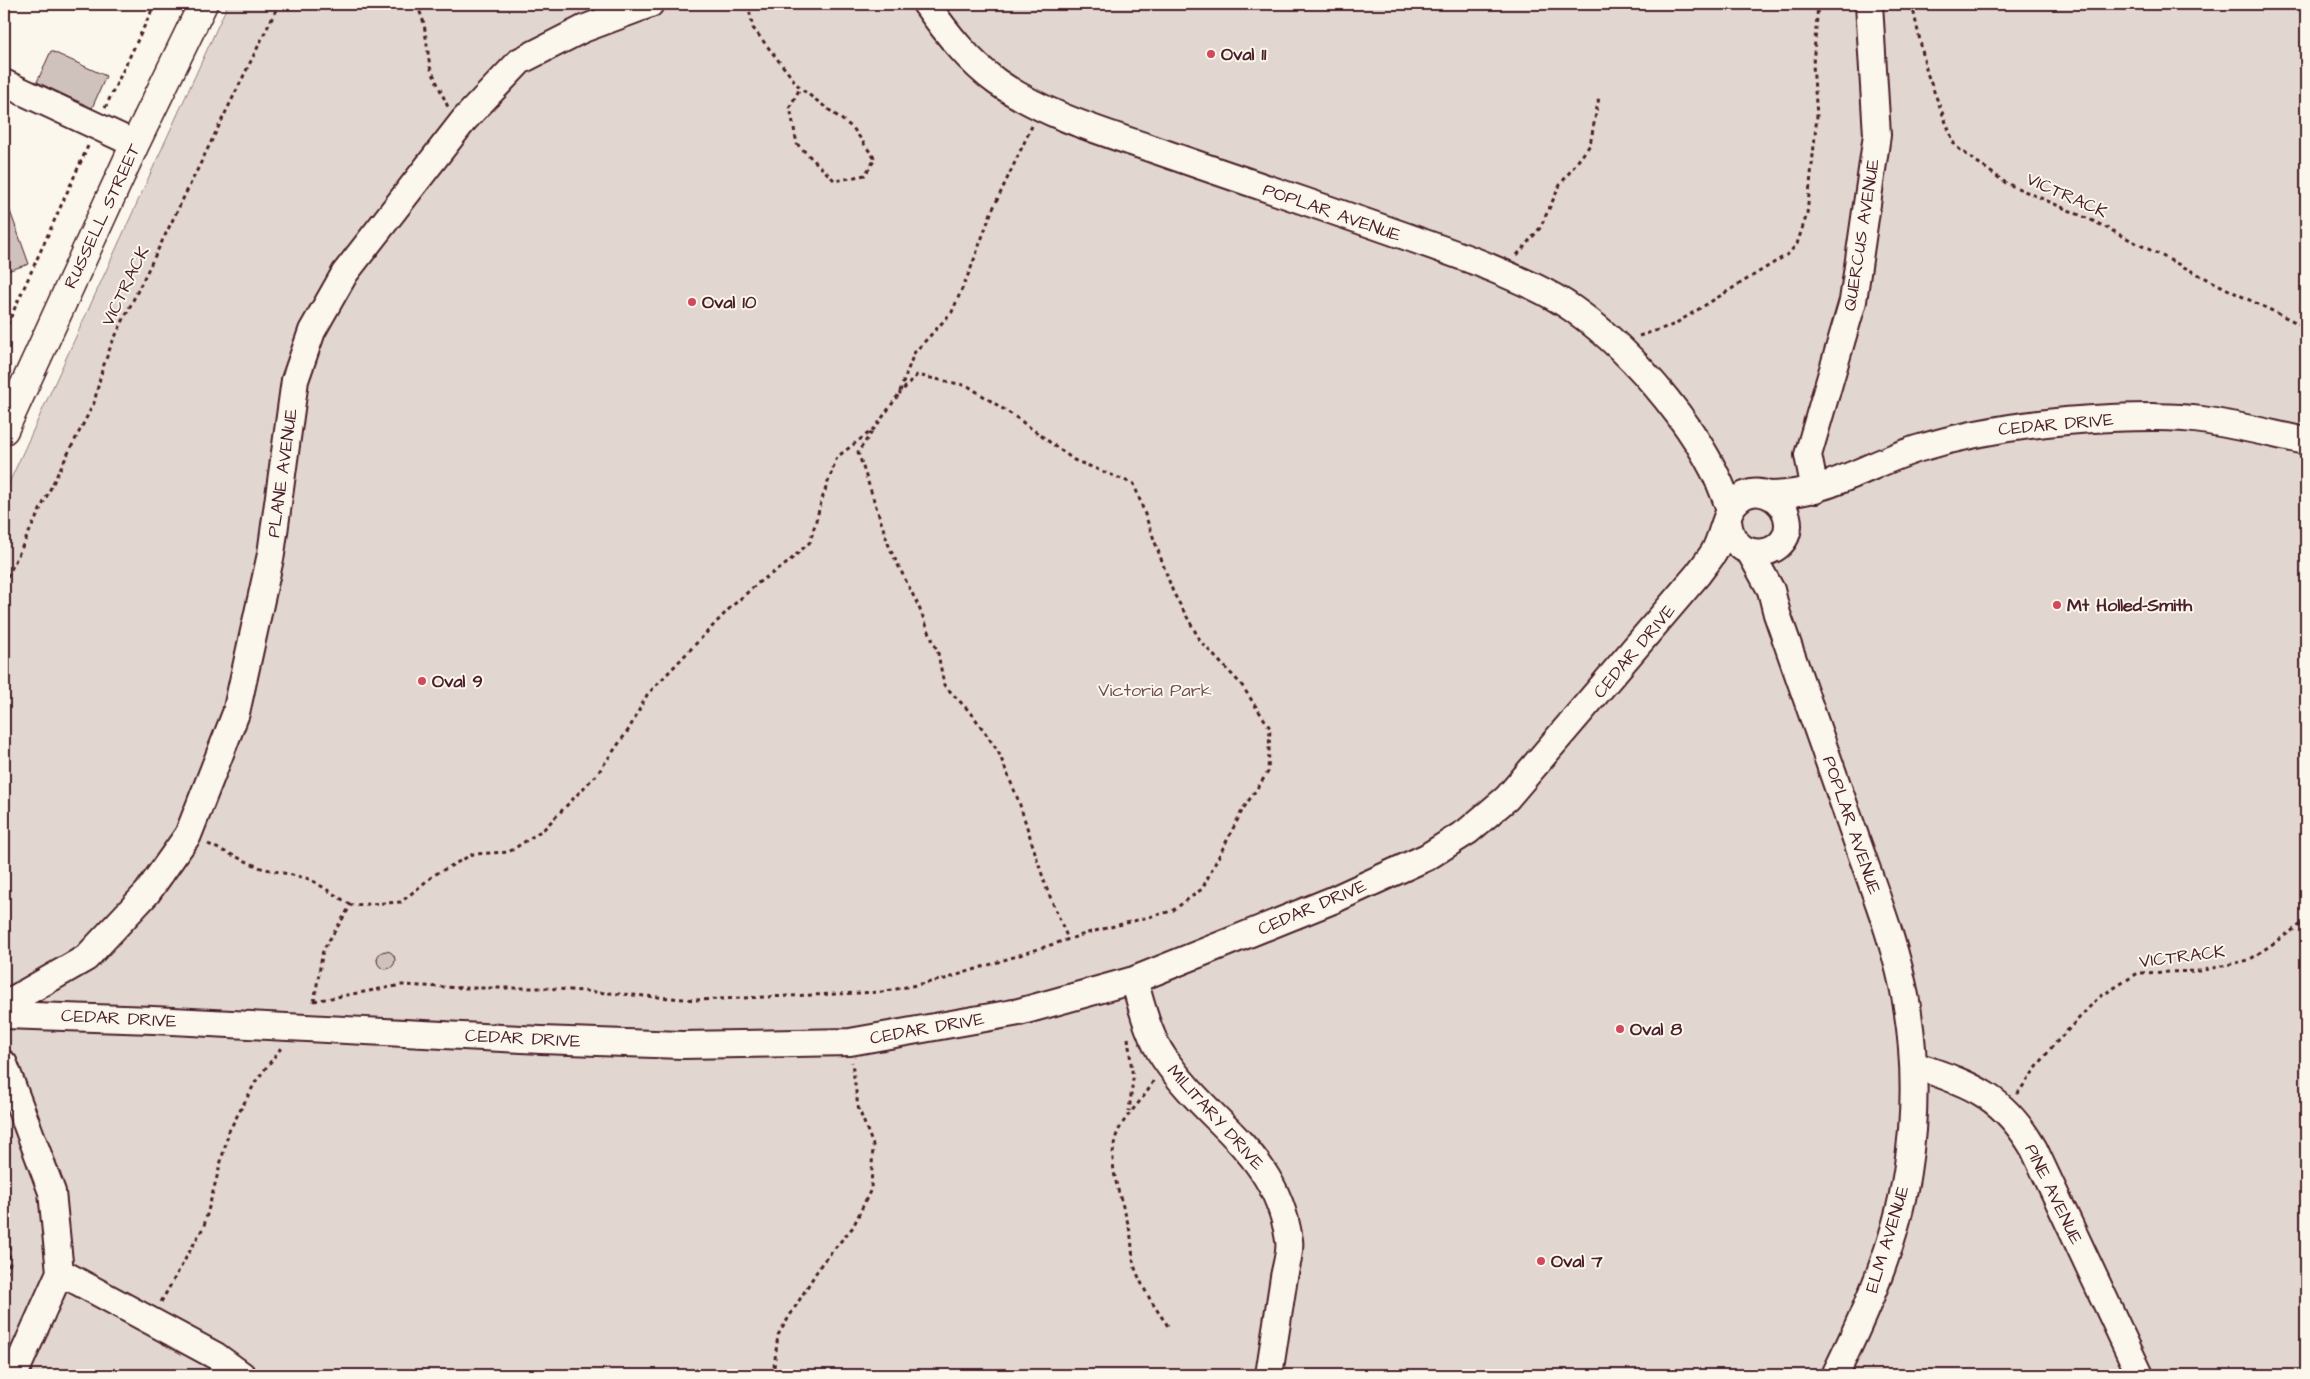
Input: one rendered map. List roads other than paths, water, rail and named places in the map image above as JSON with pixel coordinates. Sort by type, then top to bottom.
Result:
[{"type":"main road","name":"RUSSELL STREET","points":[[4,430],[135,144],[202,4]]},
{"type":"street","name":"PLANE AVENUE","points":[[4,1005],[86,958],[148,893],[188,835],[236,713],[271,554],[295,380],[312,331],[346,273],[464,120],[520,61],[583,29],[650,4]]},
{"type":"street","name":"POPLAR AVENUE","points":[[926,4],[954,41],[981,69],[1002,85],[1042,107],[1123,139],[1501,272],[1553,297],[1606,335],[1661,393],[1709,462],[1720,484],[1729,515]]},
{"type":"street","name":"QUERCUS AVENUE","points":[[1814,490],[1808,455],[1853,301],[1877,135],[1869,4]]},
{"type":"street","points":[[4,83],[135,144]]},
{"type":"street","name":"CEDAR DRIVE","points":[[1766,494],[1795,494],[1814,490],[1919,449],[1991,430],[2051,421],[2140,417],[2200,420],[2306,441]]},
{"type":"street","name":"POPLAR AVENUE","points":[[1709,462],[1732,480],[1766,494]]},
{"type":"street","name":"CEDAR DRIVE","points":[[1788,517],[1814,490]]},
{"type":"street","points":[[1746,494],[1766,494],[1778,500],[1788,517],[1788,528],[1778,546],[1760,553],[1748,551],[1732,538],[1729,515],[1734,504],[1746,494]]},
{"type":"street","name":"CEDAR DRIVE","points":[[4,1015],[682,1045],[850,1042],[1019,1012],[1134,980],[1333,900],[1427,857],[1468,831],[1507,798],[1698,574],[1714,552],[1729,515]]},
{"type":"street","name":"POPLAR AVENUE","points":[[1778,546],[1772,590],[1777,614],[1882,915],[1906,999],[1914,1065]]},
{"type":"street","name":"POPLAR AVENUE","points":[[1748,551],[1772,590]]},
{"type":"street","name":"CEDAR DRIVE","points":[[1698,574],[1748,551]]},
{"type":"street","name":"MILITARY DRIVE","points":[[1134,980],[1151,1038],[1180,1080],[1253,1156],[1264,1170],[1282,1209],[1289,1242],[1269,1375]]},
{"type":"street","points":[[4,1064],[52,1192],[60,1272],[14,1375]]},
{"type":"street","name":"ELM AVENUE","points":[[1835,1375],[1878,1276],[1900,1210],[1911,1139],[1914,1065]]},
{"type":"street","name":"PINE AVENUE","points":[[1914,1065],[1983,1092],[2002,1106],[2022,1129],[2034,1149],[2140,1375]]},
{"type":"street","points":[[60,1272],[216,1356],[242,1375]]},
{"type":"place","name":"Oval 11","points":[[1211,54]]},
{"type":"place","name":"Oval 10","points":[[692,302]]},
{"type":"place","name":"Mt Holled-Smith","points":[[2057,605]]},
{"type":"place","name":"Oval 9","points":[[422,681]]},
{"type":"place","name":"Oval 8","points":[[1620,1029]]},
{"type":"place","name":"Oval 7","points":[[1541,1261]]},
{"type":"park label","name":"Victoria Park","points":[[1155,690]]}]
